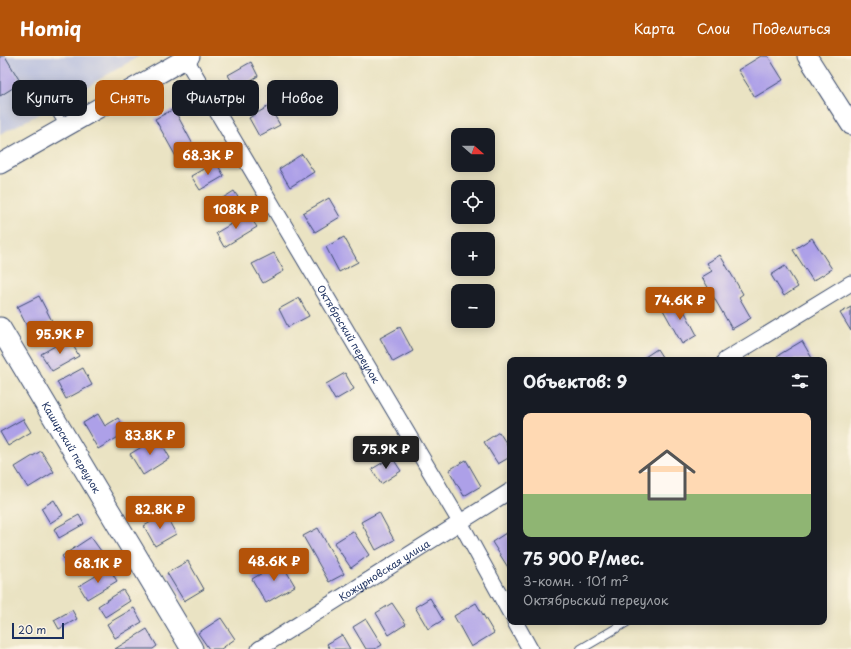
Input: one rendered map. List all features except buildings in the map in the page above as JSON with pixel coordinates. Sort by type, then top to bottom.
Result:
[{"type":"main road","name":"Каширский переулок","points":[[0,328],[192,649]]},
{"type":"street","points":[[807,56],[851,125]]},
{"type":"street","points":[[0,164],[187,57]]},
{"type":"street","name":"Октябрьский переулок","points":[[187,57],[460,522],[507,607]]},
{"type":"street","points":[[730,357],[851,283]]},
{"type":"street","name":"Кожурновская улица","points":[[259,649],[507,493]]},
{"type":"street","points":[[517,625],[530,649]]},
{"type":"lane","points":[[58,116],[65,127]]},
{"type":"lane","points":[[581,649],[622,625]]},
{"type":"shaded area","points":[[0,56],[139,56],[99,80],[95,80],[95,82],[87,87],[87,80],[12,80],[12,116],[35,116],[0,134]]}]
